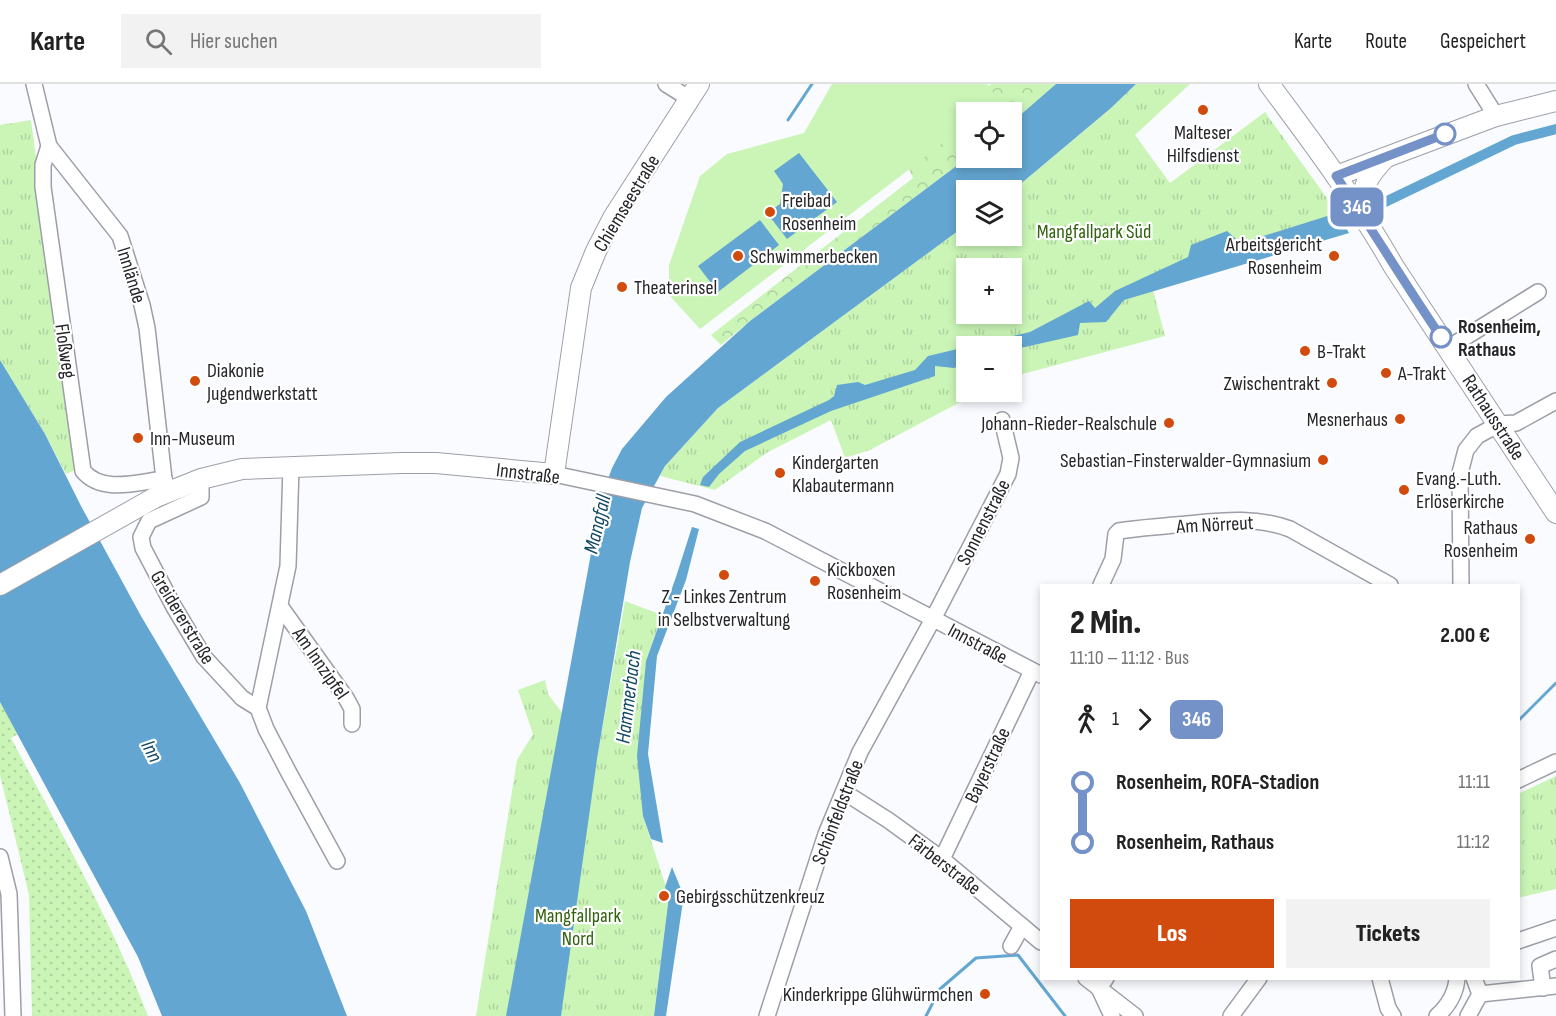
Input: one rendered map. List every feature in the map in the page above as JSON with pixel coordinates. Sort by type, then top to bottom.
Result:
[{"type":"main road","name":"Rathausstraße","points":[[1269,84],[1370,226],[1394,267],[1556,513]]},
{"type":"main road","name":"Chiemseestraße","points":[[554,474],[581,288],[613,218],[695,92]]},
{"type":"main road","points":[[1336,176],[1496,116],[1556,101]]},
{"type":"main road","points":[[1370,226],[1364,205],[1364,185],[1387,156]]},
{"type":"main road","name":"Innstraße","points":[[0,585],[110,523],[166,485],[242,469],[436,463],[554,474]]},
{"type":"street","name":"Innlände","points":[[34,84],[49,146],[120,236],[147,328],[166,485]]},
{"type":"street","points":[[666,84],[695,92]]},
{"type":"street","points":[[1476,84],[1496,116]]},
{"type":"street","name":"Floßweg","points":[[49,146],[43,165],[43,187],[83,471],[98,483],[109,485],[166,485]]},
{"type":"street","points":[[1448,348],[1538,292]]},
{"type":"street","points":[[1461,584],[1461,464],[1466,450],[1477,436],[1498,424],[1516,423],[1556,401]]},
{"type":"street","name":"Sonnenstraße","points":[[933,619],[979,532],[1010,466],[1011,458],[1002,420]]},
{"type":"street","name":"Am Innzipfel","points":[[258,708],[288,566],[291,466]]},
{"type":"street","name":"Innstraße","points":[[554,474],[695,504],[774,534],[1036,673]]},
{"type":"street","name":"Greidererstraße","points":[[201,479],[201,497],[149,521],[141,537],[143,548],[204,657],[242,698],[258,708]]},
{"type":"street","name":"Am Nörreut","points":[[1101,584],[1113,559],[1116,534],[1119,531],[1252,520],[1290,529],[1388,584]]},
{"type":"street","name":"Am Innzipfel","points":[[280,606],[346,698],[352,709],[352,724]]},
{"type":"street","name":"Schönfeldstraße","points":[[767,1016],[826,834],[860,752],[933,619]]},
{"type":"street","name":"Bayerstraße","points":[[942,859],[1036,673]]},
{"type":"street","points":[[258,708],[284,765],[338,861]]},
{"type":"street","points":[[1520,779],[1556,762]]},
{"type":"street","name":"Färberstraße","points":[[844,792],[942,859],[1040,941]]},
{"type":"street","points":[[0,857],[9,894],[13,1016]]},
{"type":"street","points":[[1011,946],[1022,926]]},
{"type":"street","points":[[1520,940],[1556,928]]},
{"type":"street","points":[[1480,994],[1549,987],[1540,966],[1556,959]]},
{"type":"street","points":[[1231,1016],[1258,980]]},
{"type":"street","points":[[1381,980],[1388,1008],[1393,1016]]},
{"type":"street","points":[[1437,1016],[1450,1001],[1457,980]]},
{"type":"street","points":[[1468,1016],[1480,994],[1476,980]]},
{"type":"street","points":[[1102,983],[1112,1016]]},
{"type":"street","points":[[1102,983],[1135,1016]]},
{"type":"green space","name":"Freibad Rosenheim","points":[[832,84],[987,84],[997,97],[991,102],[956,102],[956,131],[700,329],[669,295],[669,265],[700,176],[727,154],[804,133]]},
{"type":"green space","points":[[962,84],[987,84],[988,86],[991,84],[1056,84],[1022,113],[1022,102],[956,102],[956,166],[721,345],[711,335],[913,178],[905,160]]},
{"type":"green space","name":"Mangfallpark Süd","points":[[1136,84],[1190,84],[1135,135],[1170,183],[1265,112],[1332,205],[1349,233],[1153,290],[1165,336],[1022,374],[1022,336],[956,336],[956,402],[960,402],[870,450],[845,458],[831,420],[768,452],[715,490],[660,476],[665,466],[718,408],[956,232],[956,246],[1022,246],[1022,183]]},
{"type":"green space","points":[[31,120],[78,469],[66,474],[45,434],[0,360],[0,125]]},
{"type":"green space","name":"Mangfallpark Nord","points":[[625,601],[662,615],[646,661],[643,816],[669,896],[654,1016],[476,1016],[517,760],[533,734],[518,690],[545,680],[548,694],[597,759]]},
{"type":"green space","points":[[0,702],[18,734],[11,738],[101,910],[148,1016],[32,1016],[29,895],[0,775]]},
{"type":"green space","points":[[1556,776],[1556,889],[1520,898],[1520,793]]},
{"type":"water","name":"Mangfall","points":[[1056,84],[1136,84],[1022,183],[1022,180],[956,180],[956,232],[718,408],[665,466],[642,508],[630,562],[597,759],[561,1016],[506,1016],[601,499],[612,468],[622,449],[666,397],[750,321],[956,166],[1022,168],[1022,113]]},
{"type":"water","points":[[799,153],[837,202],[787,239],[767,213],[780,204],[783,184],[774,171]]},
{"type":"water","points":[[1337,213],[1349,233],[1124,300],[1106,322],[1080,323],[1078,335],[1022,348],[1022,336],[1012,336],[1030,332],[1089,301],[1095,308],[1115,291],[1188,257],[1191,245],[1227,231],[1241,243]]},
{"type":"water","name":"Schwimmerbecken","points":[[760,220],[779,245],[718,292],[698,266]]},
{"type":"water","points":[[956,349],[956,367],[935,366],[935,376],[831,411],[745,451],[719,474],[709,487],[700,485],[703,477],[740,442],[829,400],[834,396],[837,385],[858,382],[865,385],[915,370],[928,356]]},
{"type":"water","name":"Inn","points":[[0,360],[45,434],[141,616],[240,783],[306,911],[347,1016],[162,1016],[138,957],[0,702]]},
{"type":"water","points":[[692,527],[699,529],[686,580],[657,656],[648,754],[663,843],[651,839],[643,816],[637,756],[646,661]]},
{"type":"water","points":[[672,867],[683,901],[666,1016],[654,1016],[669,896],[665,887]]},
{"type":"waterway","points":[[788,120],[812,84]]},
{"type":"waterway","name":"Hammerbach","points":[[1383,203],[1514,140],[1556,129]]},
{"type":"waterway","points":[[1520,719],[1556,683]]},
{"type":"waterway","points":[[926,1016],[940,989],[976,958],[1018,955],[1065,1016]]},
{"type":"bus line","name":"346","points":[[1441,337],[1336,176],[1445,134]]},
{"type":"place","name":"Malteser Hilfsdienst","points":[[1203,110]]},
{"type":"place","name":"Freibad Rosenheim","points":[[770,212]]},
{"type":"place","name":"Schwimmerbecken","points":[[738,256]]},
{"type":"place","name":"Arbeitsgericht Rosenheim","points":[[1334,256]]},
{"type":"place","name":"Theaterinsel","points":[[622,287]]},
{"type":"place","name":"Rosenheim, Rathaus","points":[[1441,337]]},
{"type":"place","name":"B-Trakt","points":[[1305,351]]},
{"type":"place","name":"A-Trakt","points":[[1386,373]]},
{"type":"place","name":"Diakonie Jugendwerkstatt","points":[[195,381]]},
{"type":"place","name":"Zwischentrakt","points":[[1332,383]]},
{"type":"place","name":"Mesnerhaus","points":[[1400,419]]},
{"type":"place","name":"Johann-Rieder-Realschule","points":[[1169,423]]},
{"type":"place","name":"Inn-Museum","points":[[138,438]]},
{"type":"place","name":"Sebastian-Finsterwalder-Gymnasium","points":[[1323,460]]},
{"type":"place","name":"Kindergarten Klabautermann","points":[[780,473]]},
{"type":"place","name":"Evang.-Luth. Erlöserkirche","points":[[1404,490]]},
{"type":"place","name":"Rathaus Rosenheim","points":[[1530,539]]},
{"type":"place","name":"Z - Linkes Zentrum in Selbstverwaltung","points":[[724,575]]},
{"type":"place","name":"Kickboxen Rosenheim","points":[[815,581]]},
{"type":"place","name":"Gebirgsschützenkreuz","points":[[664,896]]},
{"type":"place","name":"Kinderkrippe Glühwürmchen","points":[[985,994]]}]
